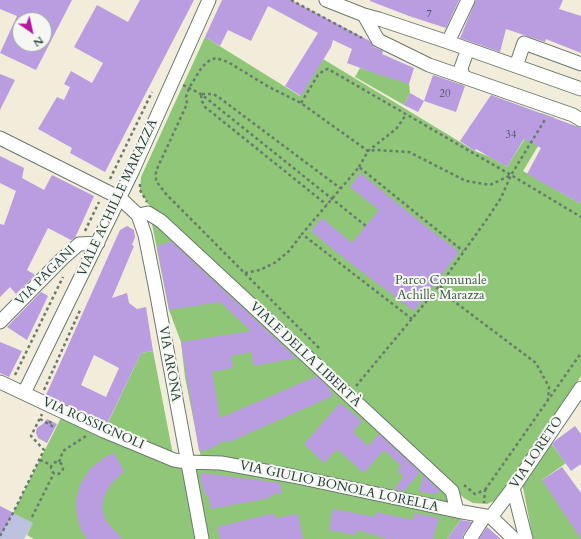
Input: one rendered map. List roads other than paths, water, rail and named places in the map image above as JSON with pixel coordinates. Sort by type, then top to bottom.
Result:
[{"type":"street","name":"VIALE ACHILLE MARAZZA","points":[[24,393],[120,198],[209,0]]},
{"type":"street","points":[[326,0],[364,15],[448,42],[581,89]]},
{"type":"street","points":[[448,42],[468,0]]},
{"type":"street","points":[[364,15],[378,40],[429,65],[574,115],[581,120]]},
{"type":"street","points":[[516,66],[524,43],[581,64]]},
{"type":"street","points":[[463,77],[461,68],[468,49]]},
{"type":"street","name":"VIA ARONA","points":[[0,138],[120,198],[138,215],[145,235],[155,284],[202,539]]},
{"type":"street","name":"VIALE DELLA LIBERTÀ","points":[[138,215],[148,213],[161,221],[452,491],[458,511]]},
{"type":"street","name":"VIA PAGANI","points":[[0,322],[62,259],[79,244],[98,243]]},
{"type":"street","name":"VIA ROSSIGNOLI","points":[[0,382],[92,425],[174,460],[187,462]]},
{"type":"street","name":"VIA LORETO","points":[[470,539],[482,516],[513,488],[581,388]]},
{"type":"street","name":"VIA GIULIO BONOLA LORELLA","points":[[187,462],[220,463],[293,476],[482,516]]},
{"type":"street","points":[[513,488],[526,539]]},
{"type":"street","points":[[482,516],[514,539]]},
{"type":"park label","name":"Parco Comunale Achille Marazza","points":[[441,288]]}]
